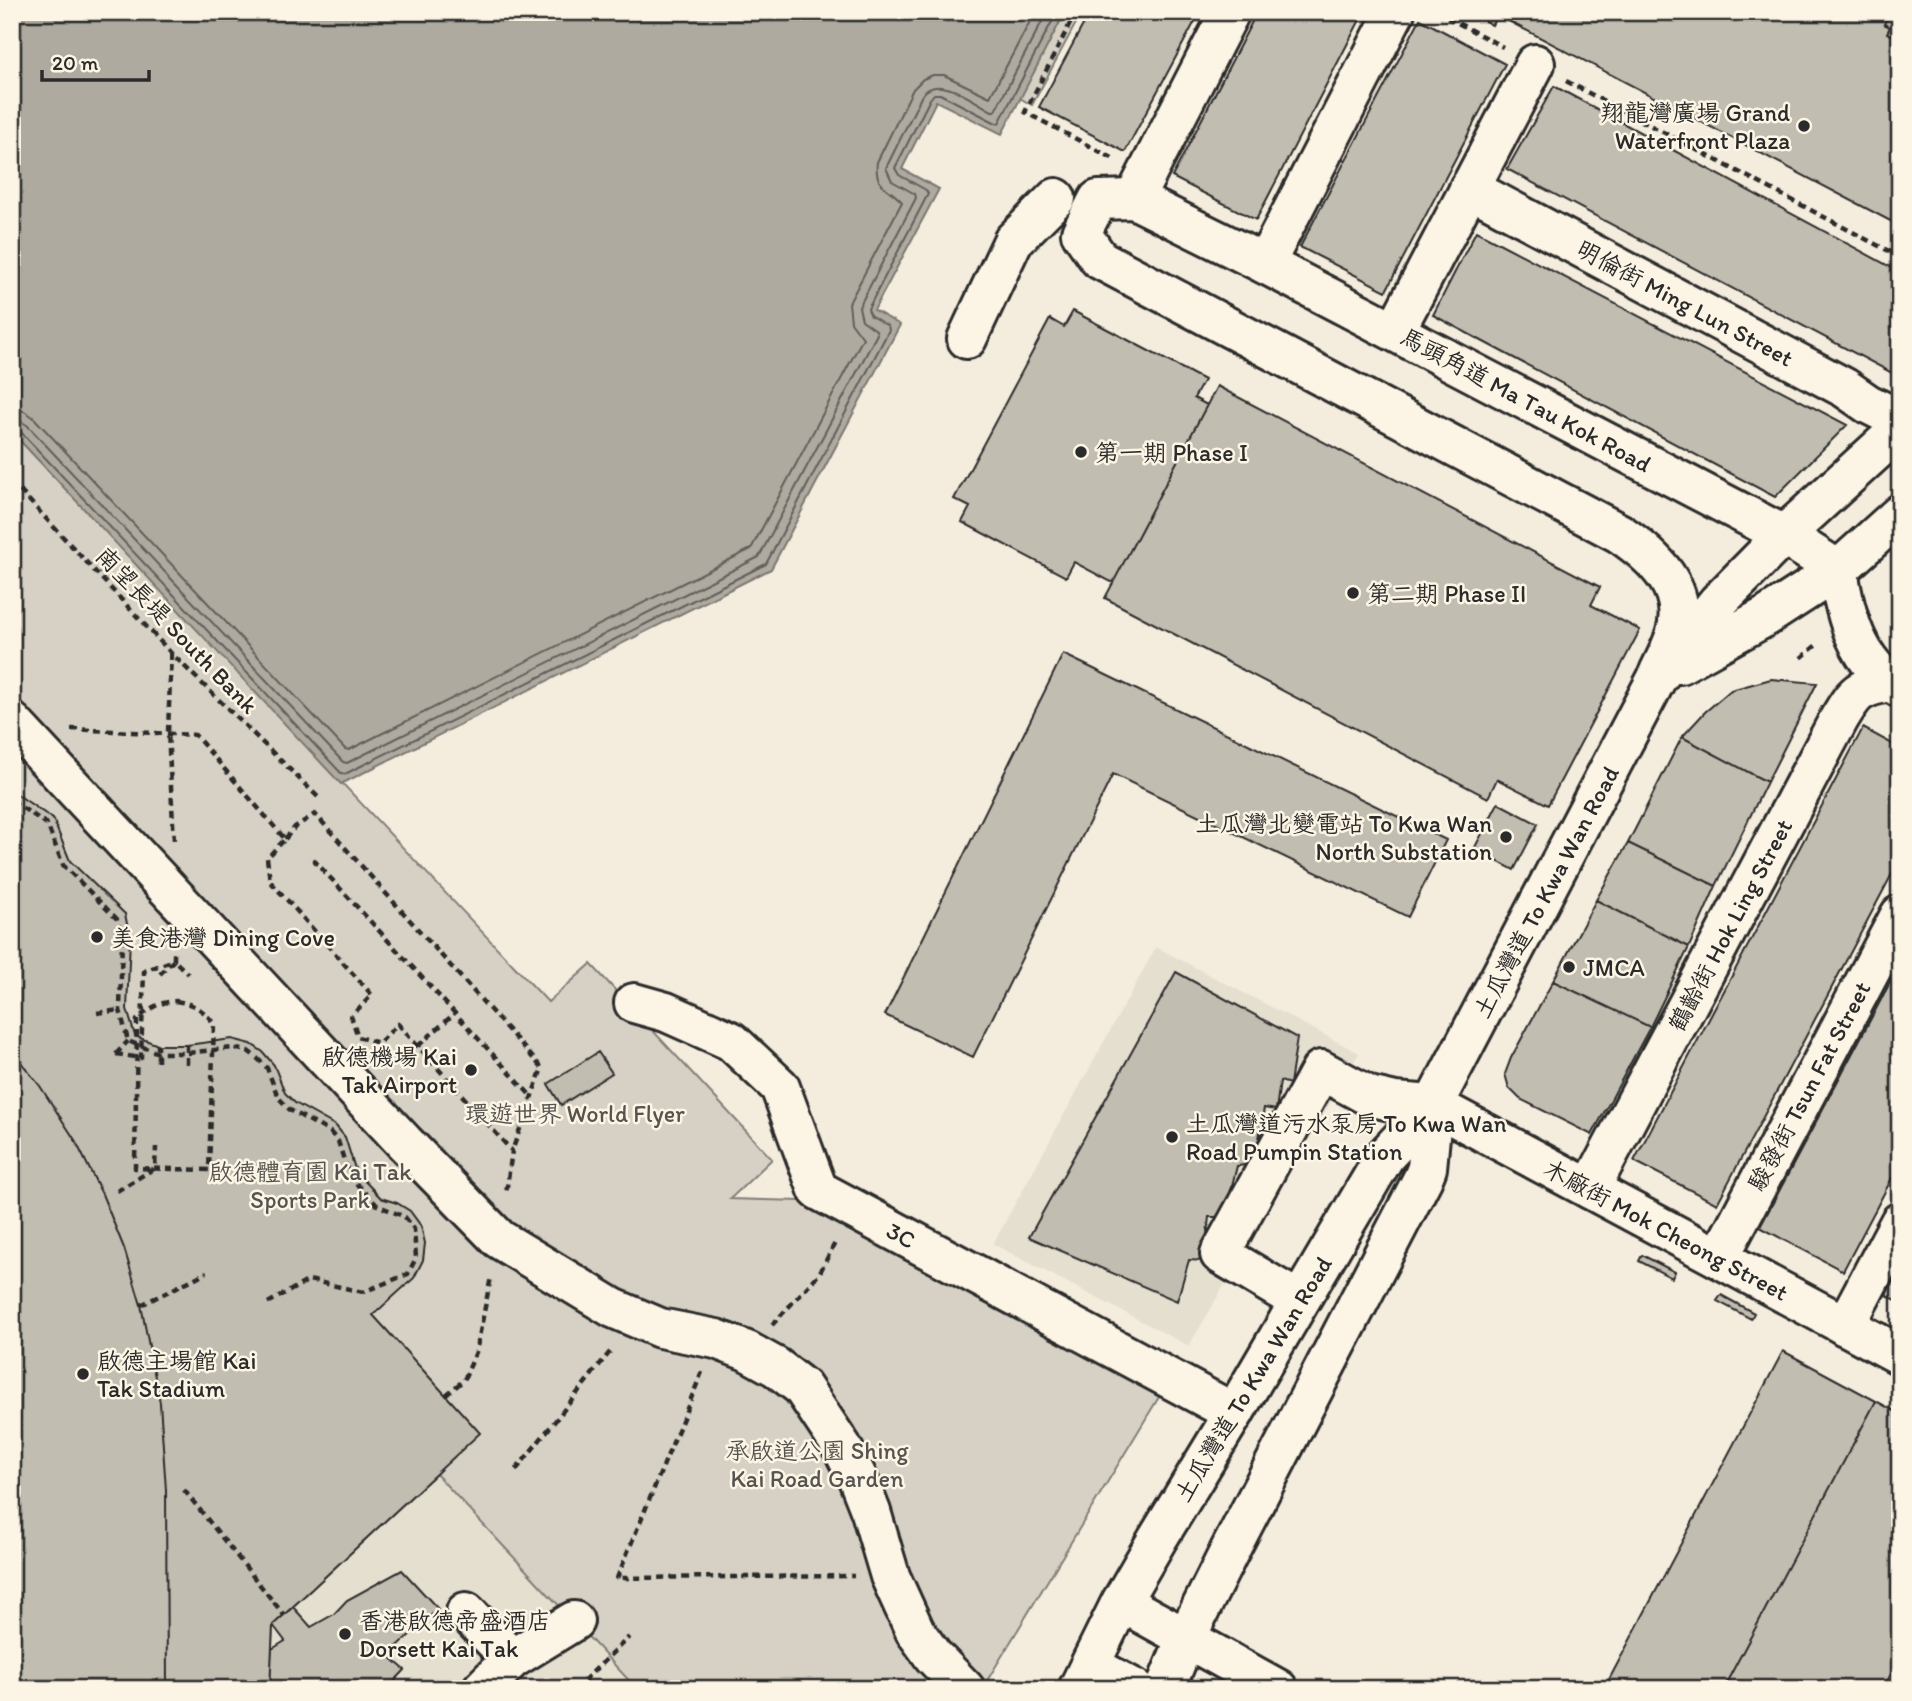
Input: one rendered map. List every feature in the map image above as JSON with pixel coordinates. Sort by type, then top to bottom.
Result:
[{"type":"street","points":[[1133,199],[1230,12]]},
{"type":"street","points":[[1265,264],[1395,12]]},
{"type":"street","points":[[1395,331],[1535,64]]},
{"type":"street","name":"明倫街 Ming Lun Street","points":[[1469,188],[1846,388],[1868,404],[1900,420]]},
{"type":"street","points":[[967,339],[1040,190],[1090,216],[1082,233],[1099,259],[1619,533],[1645,551],[1661,566],[1679,605],[1676,634],[1657,678]]},
{"type":"street","name":"馬頭角道 Ma Tau Kok Road","points":[[1090,216],[1098,200],[1133,199],[1395,331],[1784,535],[1838,570]]},
{"type":"street","name":"土瓜灣道 To Kwa Wan Road","points":[[1084,1677],[1121,1602],[1382,1166],[1385,1156],[1433,1105],[1657,678],[1718,603],[1784,535],[1900,429]]},
{"type":"street","points":[[1657,678],[1767,616],[1838,570],[1900,514]]},
{"type":"street","points":[[1838,570],[1850,628],[1861,650],[1894,685]]},
{"type":"street","name":"鶴齡街 Hok Ling Street","points":[[1590,1189],[1839,719],[1852,698],[1866,686],[1894,685]]},
{"type":"street","points":[[15,724],[405,1143],[499,1239],[636,1320],[731,1345],[776,1367],[802,1387],[842,1447],[872,1512],[890,1576],[915,1631],[933,1656],[965,1689]]},
{"type":"street","name":"駿發街 Tsun Fat Street","points":[[1719,1258],[1900,915]]},
{"type":"street","name":"3C","points":[[634,1003],[666,1012],[731,1041],[780,1087],[818,1190],[1234,1413]]},
{"type":"street","points":[[1299,1301],[1220,1254],[1321,1070],[1369,1096],[1395,1102],[1433,1105]]},
{"type":"street","name":"土瓜灣道 To Kwa Wan Road","points":[[1165,1689],[1186,1638],[1423,1178],[1427,1168],[1433,1105]]},
{"type":"street","name":"木廠街 Mok Cheong Street","points":[[1433,1105],[1900,1354]]},
{"type":"street","points":[[1846,1326],[1900,1222]]},
{"type":"street","points":[[1121,1602],[1278,1689]]},
{"type":"street","points":[[466,1612],[512,1659]]},
{"type":"street","points":[[482,1689],[512,1659],[574,1621]]},
{"type":"street","points":[[1084,1677],[1135,1689]]},
{"type":"path","points":[[1025,112],[1076,12]]},
{"type":"path","points":[[1437,12],[1900,257]]},
{"type":"path","name":"南望長堤 South Bank","points":[[12,482],[172,653],[320,799]]},
{"type":"path","points":[[160,974],[174,960],[176,896],[168,732],[172,653]]},
{"type":"path","points":[[15,724],[195,735],[285,839]]},
{"type":"path","points":[[12,801],[47,824],[63,865],[117,919],[122,939],[120,1010],[128,1041]]},
{"type":"path","points":[[446,1395],[464,1380],[475,1352],[499,1239],[512,1151],[542,1068],[315,814],[295,827],[267,858],[270,881],[372,995],[351,1016],[358,1037],[379,1043],[398,1024],[512,1151]]},
{"type":"path","points":[[313,859],[532,1097]]},
{"type":"path","points":[[174,960],[188,974]]},
{"type":"path","points":[[128,1041],[116,1055],[141,1058],[144,971],[174,960]]},
{"type":"path","points":[[117,1191],[155,1168],[209,1170],[214,1024],[205,1011],[193,1004],[162,1002],[148,1009],[137,1020],[135,1168],[155,1168]]},
{"type":"path","points":[[97,1013],[120,1010]]},
{"type":"path","points":[[418,1046],[455,1013]]},
{"type":"path","points":[[128,1041],[158,1053],[187,1054],[233,1048],[248,1051],[267,1068],[278,1097],[290,1110],[330,1132],[338,1141],[349,1176],[377,1205],[405,1217],[414,1229],[416,1258],[408,1274],[363,1292],[309,1280],[268,1304]]},
{"type":"path","points":[[158,1045],[158,1062]]},
{"type":"path","points":[[187,1045],[187,1064]]},
{"type":"path","points":[[155,1168],[156,1147]]},
{"type":"path","points":[[839,1232],[819,1274],[731,1345],[617,1578],[890,1576]]},
{"type":"path","points":[[141,1304],[207,1272]]},
{"type":"path","points":[[516,1470],[636,1320]]},
{"type":"path","points":[[184,1490],[284,1615]]},
{"type":"path","points":[[575,1689],[629,1637]]},
{"type":"shaded area","name":"土瓜灣道污水泵房 To Kwa Wan Road Pumpin Station","points":[[1156,947],[1359,1053],[1189,1346],[993,1244]]},
{"type":"shaded area","points":[[436,1474],[637,1689],[270,1689],[273,1625]]},
{"type":"green space","points":[[1065,12],[1082,12],[1032,105],[1020,98]]},
{"type":"green space","name":"啟德體育園 Kai Tak Sports Park","points":[[12,432],[548,1002],[591,964],[772,1159],[730,1199],[802,1201],[1162,1392],[982,1689],[637,1689],[436,1474],[273,1625],[270,1689],[12,1689]]},
{"type":"water","points":[[12,12],[1065,12],[1002,134],[936,101],[902,169],[939,189],[874,310],[900,325],[771,569],[341,784],[12,432]]},
{"type":"building","points":[[1090,12],[1200,12],[1125,152],[1039,107]]},
{"type":"building","points":[[1257,12],[1364,12],[1256,220],[1172,177]]},
{"type":"building","name":"翔龍灣廣場 Grand Waterfront Plaza","points":[[1469,12],[1900,12],[1900,226],[1497,15],[1492,25]]},
{"type":"building","points":[[1890,12],[1900,12],[1900,39],[1887,33],[1890,27],[1884,24]]},
{"type":"building","points":[[1420,19],[1505,64],[1386,291],[1300,247]]},
{"type":"building","points":[[1554,86],[1900,272],[1900,368],[1894,374],[1507,169]]},
{"type":"building","points":[[1476,231],[1847,425],[1775,497],[1433,315]]},
{"type":"building","name":"第一期 Phase I","points":[[1073,311],[1204,380],[1194,398],[1207,405],[1113,583],[1074,562],[1066,577],[962,522],[970,507],[954,499],[1050,319],[1064,327]]},
{"type":"building","name":"第二期 Phase II","points":[[1217,386],[1600,587],[1591,605],[1640,630],[1548,805],[1497,779],[1488,798],[1105,598]]},
{"type":"building","points":[[1063,654],[1446,840],[1408,917],[1113,774],[973,1057],[885,1015]]},
{"type":"building","points":[[1771,679],[1817,683],[1767,782],[1682,737],[1705,712],[1731,690]]},
{"type":"building","points":[[1863,728],[1900,748],[1900,859],[1717,1204],[1634,1161]]},
{"type":"building","points":[[1682,737],[1767,782],[1716,886],[1628,843]]},
{"type":"building","points":[[12,791],[53,819],[70,861],[125,914],[130,938],[127,1009],[135,1036],[158,1045],[187,1045],[232,1039],[251,1044],[263,1052],[274,1065],[285,1093],[295,1103],[336,1126],[345,1137],[356,1172],[381,1198],[410,1211],[421,1226],[425,1243],[423,1260],[414,1278],[373,1315],[480,1433],[273,1625],[270,1689],[12,1689]]},
{"type":"building","name":"土瓜灣北變電站 To Kwa Wan North Substation","points":[[1498,803],[1538,824],[1514,870],[1474,849]]},
{"type":"building","points":[[1628,843],[1716,886],[1689,947],[1596,900]]},
{"type":"building","points":[[1596,900],[1689,947],[1650,1027],[1553,981]]},
{"type":"building","points":[[1900,964],[1900,1163],[1843,1271],[1760,1227]]},
{"type":"building","name":"土瓜灣道污水泵房 To Kwa Wan Road Pumpin Station","points":[[1176,972],[1297,1038],[1290,1084],[1280,1081],[1276,1110],[1264,1108],[1255,1164],[1237,1166],[1224,1217],[1209,1217],[1204,1261],[1189,1260],[1177,1301],[1029,1237]]},
{"type":"building","points":[[1553,981],[1650,1027],[1592,1135],[1520,1099],[1509,1088],[1505,1074]]},
{"type":"building","name":"啟德主場館 Kai Tak Stadium","points":[[12,1051],[40,1086],[75,1140],[102,1194],[124,1248],[141,1305],[160,1403],[166,1490],[167,1689],[12,1689]]},
{"type":"building","points":[[598,1052],[612,1073],[561,1105],[548,1084]]},
{"type":"building","points":[[1642,1255],[1675,1272],[1672,1278],[1639,1261]]},
{"type":"building","points":[[1900,1269],[1900,1302],[1886,1295]]},
{"type":"building","points":[[1721,1295],[1754,1313],[1751,1319],[1717,1301]]},
{"type":"building","points":[[1783,1351],[1876,1401],[1723,1689],[1604,1689]]},
{"type":"building","points":[[1876,1401],[1900,1414],[1900,1657],[1883,1689],[1723,1689]]},
{"type":"building","name":"香港啟德帝盛酒店 Dorsett Kai Tak","points":[[402,1570],[438,1609],[388,1655],[405,1670],[387,1689],[270,1689],[272,1649],[285,1641],[273,1625],[293,1607],[311,1627],[334,1614],[347,1600]]},
{"type":"building","points":[[1900,1657],[1900,1689],[1883,1689]]},
{"type":"place","name":"翔龍灣廣場 Grand Waterfront Plaza","points":[[1804,126]]},
{"type":"place","name":"第一期 Phase I","points":[[1081,452]]},
{"type":"place","name":"第二期 Phase II","points":[[1353,593]]},
{"type":"place","name":"土瓜灣北變電站 To Kwa Wan North Substation","points":[[1506,837]]},
{"type":"place","name":"美食港灣 Dining Cove","points":[[97,937]]},
{"type":"place","name":"JMCA","points":[[1569,967]]},
{"type":"place","name":"啟德機場 Kai Tak Airport","points":[[471,1070]]},
{"type":"place","name":"土瓜灣道污水泵房 To Kwa Wan Road Pumpin Station","points":[[1172,1137]]},
{"type":"place","name":"啟德主場館 Kai Tak Stadium","points":[[83,1374]]},
{"type":"place","name":"香港啟德帝盛酒店 Dorsett Kai Tak","points":[[345,1634]]},
{"type":"park label","name":"環遊世界 World Flyer","points":[[575,1113]]},
{"type":"park label","name":"承啟道公園 Shing Kai Road Garden","points":[[817,1464]]}]
